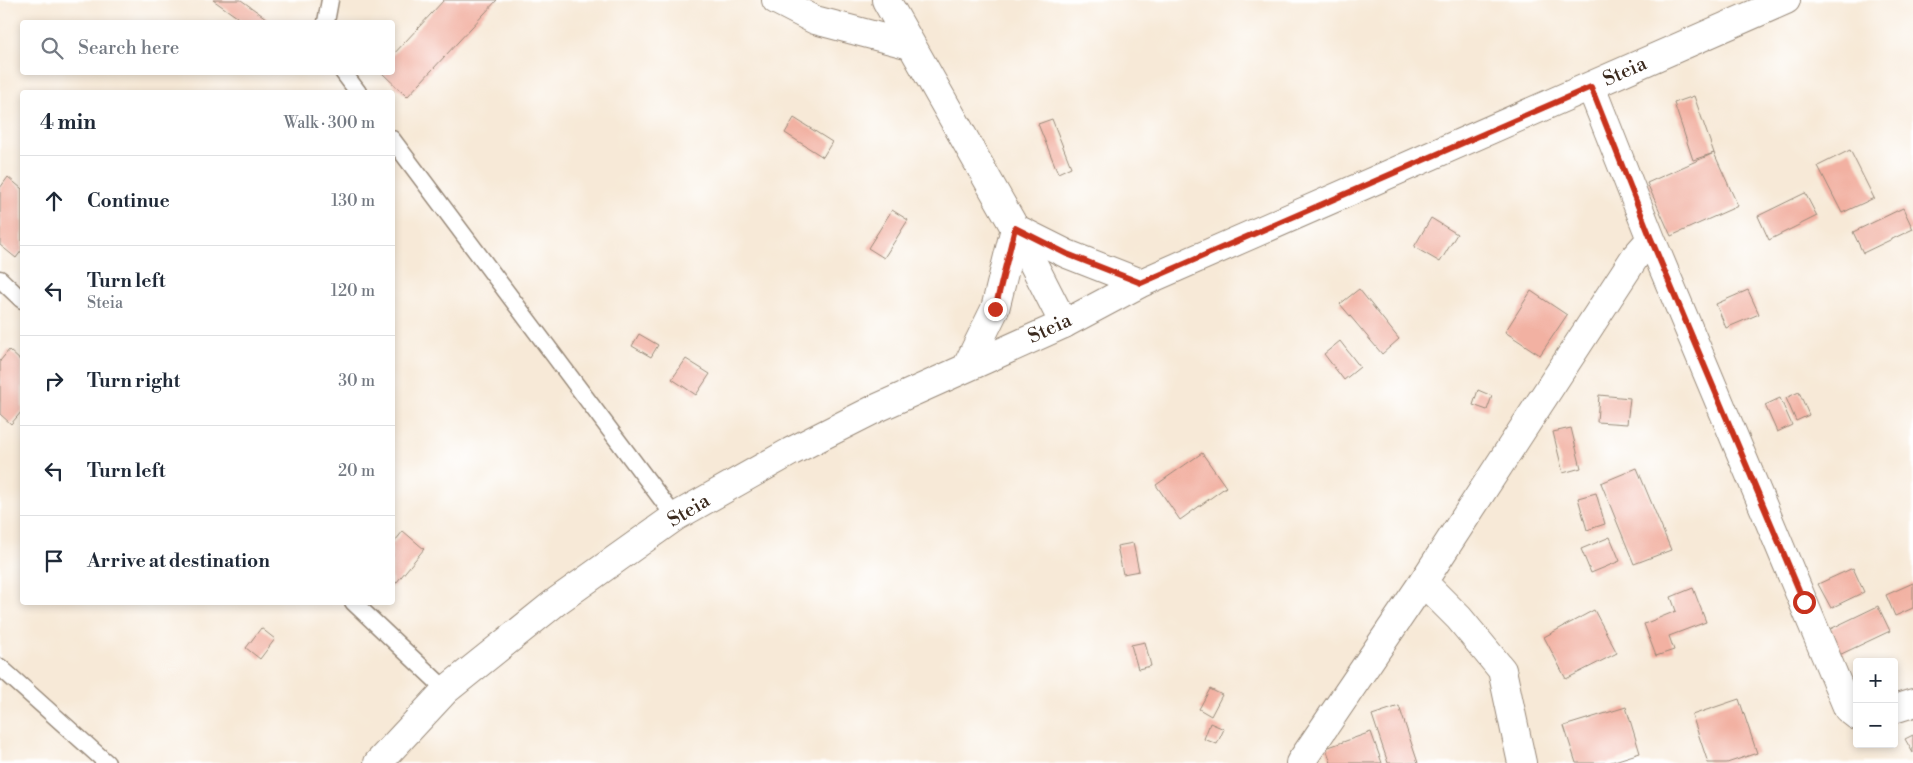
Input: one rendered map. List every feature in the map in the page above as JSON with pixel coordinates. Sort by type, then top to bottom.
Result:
[{"type":"street","points":[[776,0],[815,20],[910,45]]},
{"type":"street","points":[[886,0],[1015,228],[1064,324]]},
{"type":"street","name":"Steia","points":[[378,763],[446,690],[557,602],[675,517],[790,452],[875,410],[1064,324],[1141,283],[1786,0]]},
{"type":"street","points":[[1591,87],[1651,239],[1848,709],[1853,713]]},
{"type":"street","points":[[1015,228],[1067,254],[1141,283]]},
{"type":"street","points":[[966,368],[995,309],[1015,228]]},
{"type":"street","points":[[1300,763],[1423,582],[1635,257],[1651,239]]},
{"type":"street","points":[[1423,582],[1459,618],[1502,670],[1522,763]]},
{"type":"street","points":[[1898,708],[1913,703]]},
{"type":"lane","points":[[326,20],[330,0]]},
{"type":"lane","points":[[345,75],[356,90]]},
{"type":"lane","points":[[395,143],[675,517]]},
{"type":"lane","points":[[0,278],[20,291]]},
{"type":"lane","points":[[355,605],[446,690]]},
{"type":"lane","points":[[0,667],[107,763]]},
{"type":"building","points":[[213,0],[241,0],[269,20],[241,20]]},
{"type":"building","points":[[444,0],[497,0],[407,97],[384,75],[395,75],[395,53]]},
{"type":"building","points":[[1694,96],[1714,153],[1693,160],[1674,103]]},
{"type":"building","points":[[794,118],[832,142],[823,157],[785,133]]},
{"type":"building","points":[[1052,119],[1071,167],[1058,173],[1038,124]]},
{"type":"building","points":[[1850,150],[1874,198],[1842,213],[1818,166]]},
{"type":"building","points":[[1714,153],[1738,206],[1671,236],[1647,183]]},
{"type":"building","points":[[8,177],[20,187],[20,253],[16,258],[0,245],[0,188]]},
{"type":"building","points":[[1805,193],[1817,216],[1769,240],[1758,216]]},
{"type":"building","points":[[1903,208],[1913,229],[1863,253],[1853,232]]},
{"type":"building","points":[[892,210],[908,220],[884,258],[868,248]]},
{"type":"building","points":[[1431,218],[1457,234],[1440,262],[1414,247]]},
{"type":"building","points":[[1359,289],[1399,339],[1382,354],[1340,304]]},
{"type":"building","points":[[1748,290],[1759,314],[1726,328],[1716,304]]},
{"type":"building","points":[[1531,291],[1567,315],[1540,355],[1505,332]]},
{"type":"building","points":[[639,334],[658,345],[651,357],[632,346]]},
{"type":"building","points":[[1340,341],[1360,367],[1344,380],[1324,354]]},
{"type":"building","points":[[9,350],[20,360],[20,413],[11,424],[0,414],[0,361]]},
{"type":"building","points":[[686,359],[710,374],[696,395],[672,379]]},
{"type":"building","points":[[1478,390],[1492,396],[1487,410],[1473,405]]},
{"type":"building","points":[[1799,392],[1809,415],[1796,421],[1786,398]]},
{"type":"building","points":[[1599,395],[1630,398],[1627,424],[1597,422]]},
{"type":"building","points":[[1780,398],[1792,425],[1777,432],[1765,405]]},
{"type":"building","points":[[1571,428],[1581,468],[1563,473],[1553,432]]},
{"type":"building","points":[[1202,453],[1226,487],[1180,520],[1156,485]]},
{"type":"building","points":[[1637,468],[1671,550],[1634,564],[1601,483]]},
{"type":"building","points":[[1596,493],[1605,524],[1587,530],[1578,498]]},
{"type":"building","points":[[403,531],[424,549],[395,584],[395,541]]},
{"type":"building","points":[[1610,537],[1620,561],[1591,573],[1581,549]]},
{"type":"building","points":[[1133,543],[1139,571],[1123,574],[1117,546]]},
{"type":"building","points":[[1853,568],[1864,592],[1831,608],[1818,584]]},
{"type":"building","points":[[1913,583],[1913,608],[1895,616],[1886,595]]},
{"type":"building","points":[[1693,588],[1706,622],[1669,636],[1674,650],[1656,656],[1644,624],[1676,611],[1671,597]]},
{"type":"building","points":[[1878,606],[1890,631],[1835,657],[1824,632]]},
{"type":"building","points":[[1594,610],[1617,653],[1566,679],[1544,637]]},
{"type":"building","points":[[261,628],[275,639],[260,659],[246,648]]},
{"type":"building","points":[[1145,642],[1151,666],[1138,669],[1131,645]]},
{"type":"building","points":[[1210,689],[1222,695],[1211,716],[1199,709]]},
{"type":"building","points":[[1739,699],[1757,753],[1727,763],[1708,763],[1692,715]]},
{"type":"building","points":[[1399,706],[1418,763],[1388,763],[1372,715]]},
{"type":"building","points":[[1626,707],[1640,753],[1608,763],[1576,763],[1564,726]]},
{"type":"building","points":[[1210,723],[1224,729],[1217,744],[1204,739]]},
{"type":"building","points":[[1371,732],[1382,763],[1331,763],[1326,748]]},
{"type":"building","points":[[1913,735],[1913,753],[1905,739]]},
{"type":"route","points":[[995,309],[1015,228],[1067,254],[1141,283],[1591,87],[1651,239],[1804,602]]}]
